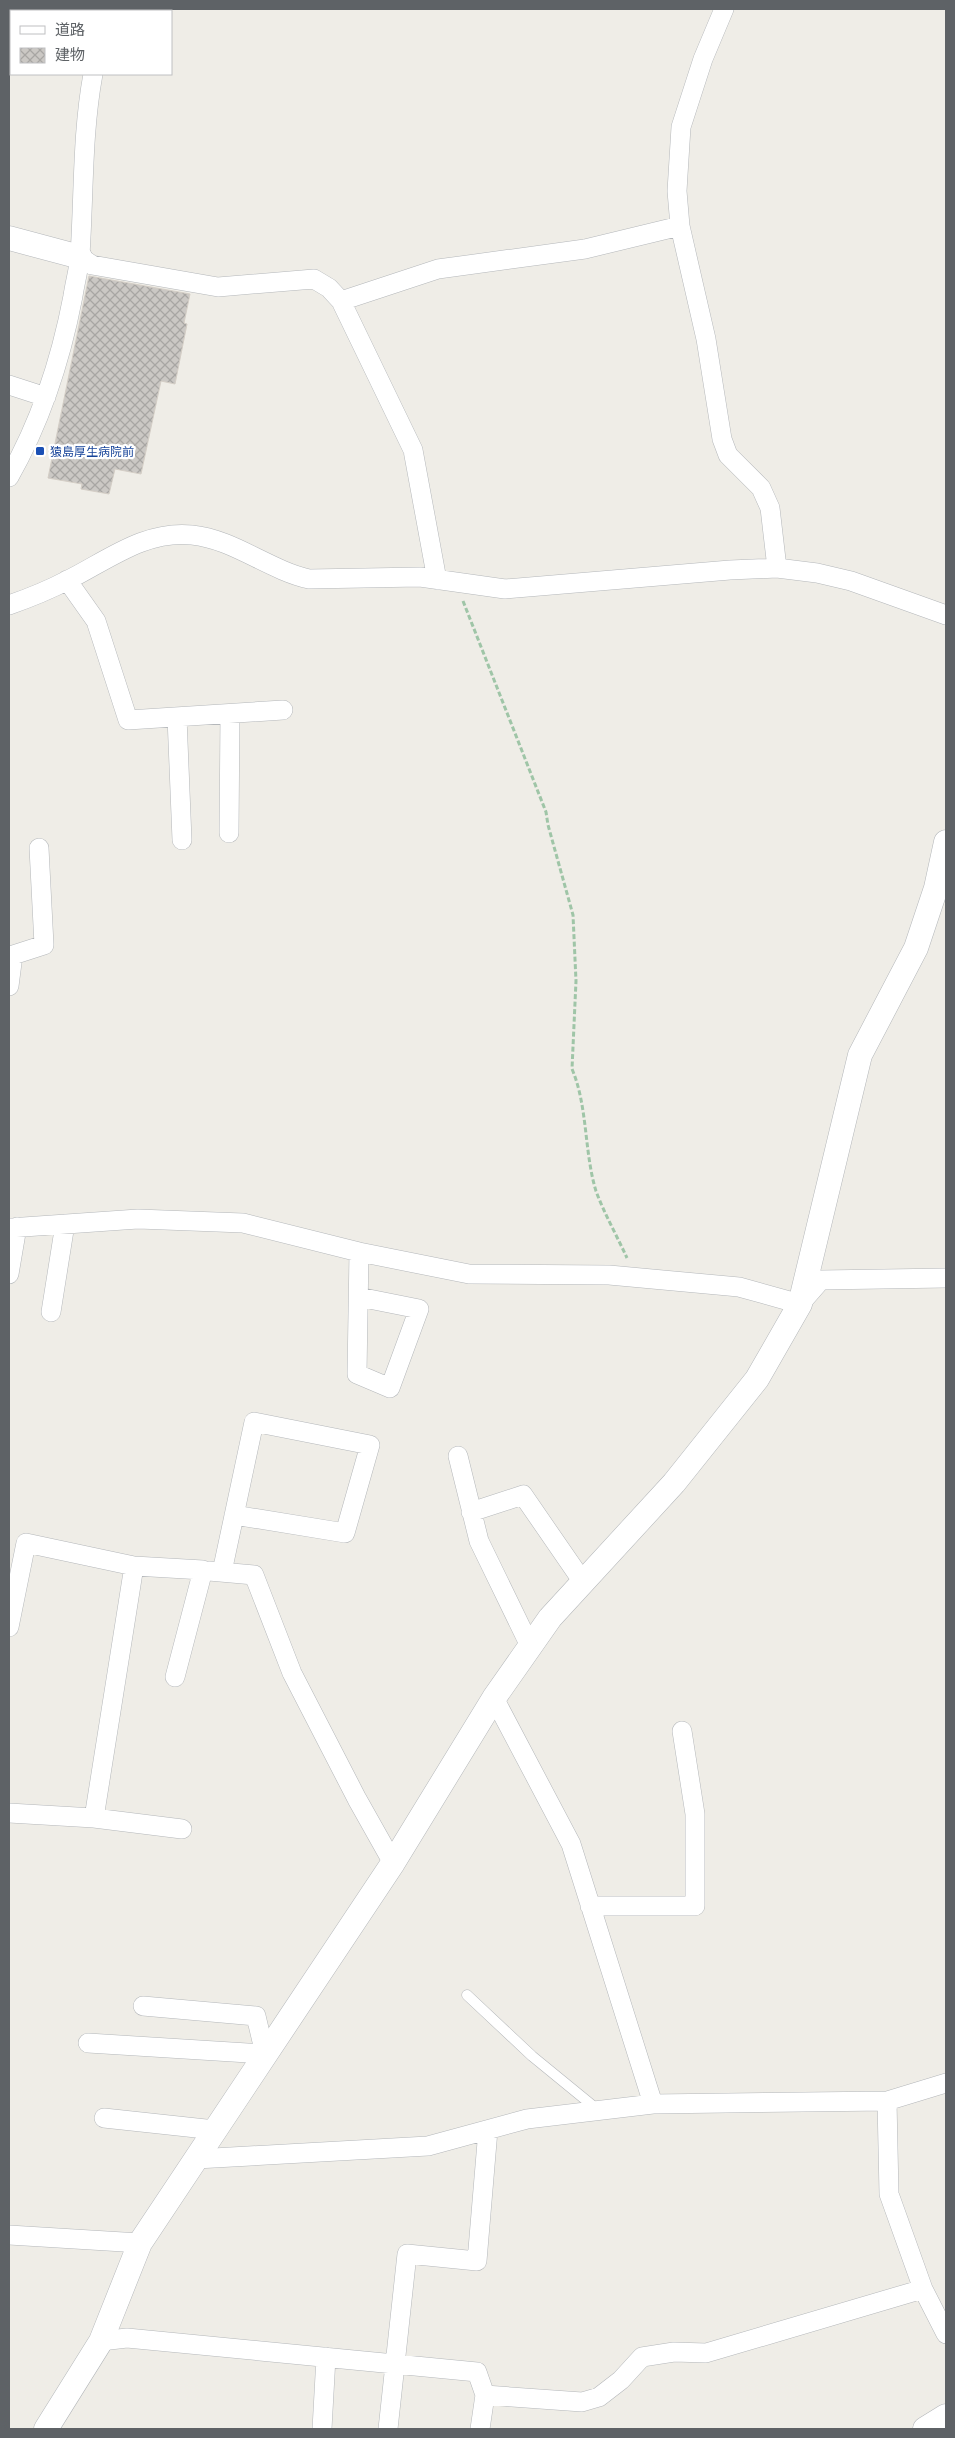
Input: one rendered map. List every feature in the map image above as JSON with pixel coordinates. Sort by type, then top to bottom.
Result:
[{"type":"street","points":[[724,9],[703,60],[681,127],[677,191],[680,226],[706,339],[722,439],[728,455],[761,488],[770,508],[777,568]]},
{"type":"street","points":[[9,477],[29,443],[46,397],[66,330],[80,256],[82,162],[93,75]]},
{"type":"street","points":[[341,301],[438,269],[585,249],[680,226]]},
{"type":"street","points":[[9,238],[80,256],[92,265],[218,287],[314,279],[330,288],[341,301],[413,450],[446,581]]},
{"type":"street","points":[[9,385],[46,397]]},
{"type":"street","points":[[9,605],[67,580],[142,540],[192,535],[227,545],[291,575],[309,580],[420,578],[505,589],[730,570],[777,568],[817,573],[851,581],[946,615]]},
{"type":"street","points":[[67,580],[96,621],[128,720],[283,710]]},
{"type":"street","points":[[229,833],[230,714]]},
{"type":"street","points":[[176,717],[182,840]]},
{"type":"street","points":[[800,1304],[860,1055],[916,948],[936,888],[946,842]]},
{"type":"street","points":[[9,986],[11,955],[44,945],[39,848]]},
{"type":"street","points":[[9,1274],[13,1227],[138,1219],[243,1223],[359,1252],[469,1274],[609,1275],[636,1279],[739,1287],[800,1304]]},
{"type":"street","points":[[51,1312],[65,1224]]},
{"type":"street","points":[[359,1252],[357,1374],[390,1388],[419,1309],[359,1296]]},
{"type":"street","points":[[46,2429],[101,2341],[140,2243],[393,1863],[494,1698],[550,1618],[674,1483],[757,1379],[800,1304],[821,1280],[946,1278]]},
{"type":"street","points":[[222,1572],[234,1515],[254,1422],[370,1446],[345,1533],[234,1515]]},
{"type":"street","points":[[458,1456],[479,1541],[530,1646]]},
{"type":"street","points":[[471,1512],[522,1495],[583,1582]]},
{"type":"street","points":[[9,1626],[17,1541],[134,1566],[254,1574],[292,1673],[357,1799],[393,1863]]},
{"type":"street","points":[[94,1818],[134,1566]]},
{"type":"street","points":[[175,1677],[203,1570]]},
{"type":"street","points":[[494,1698],[571,1844],[653,2104]]},
{"type":"street","points":[[590,1906],[694,1906],[695,1814],[682,1731]]},
{"type":"street","points":[[9,1813],[94,1818],[182,1829]]},
{"type":"street","points":[[143,2006],[256,2016],[265,2054]]},
{"type":"street","points":[[88,2043],[265,2054]]},
{"type":"street","points":[[196,2159],[428,2146],[527,2119],[653,2104],[887,2101],[946,2083]]},
{"type":"street","points":[[887,2101],[889,2194],[923,2289],[946,2334]]},
{"type":"street","points":[[104,2118],[215,2130]]},
{"type":"street","points":[[388,2429],[407,2254],[477,2261],[488,2130]]},
{"type":"street","points":[[9,2236],[140,2243]]},
{"type":"street","points":[[485,2395],[582,2402],[598,2397],[620,2380],[642,2358],[674,2352],[706,2353],[923,2289]]},
{"type":"street","points":[[101,2341],[127,2338],[477,2372],[485,2395],[480,2429]]},
{"type":"street","points":[[322,2429],[326,2357]]},
{"type":"street","points":[[925,2429],[946,2416]]},
{"type":"lane","points":[[467,1995],[532,2056],[599,2110]]},
{"type":"path","points":[[446,581],[546,812],[548,825],[557,852],[573,915],[576,981],[572,1069],[578,1082],[585,1139],[596,1191],[636,1279]]},
{"type":"building","points":[[89,276],[190,294],[184,323],[187,324],[175,384],[161,381],[141,474],[115,469],[109,494],[81,489],[82,484],[48,478]]},
{"type":"place","name":"猿島厚生病院前","points":[[40,451]]}]
